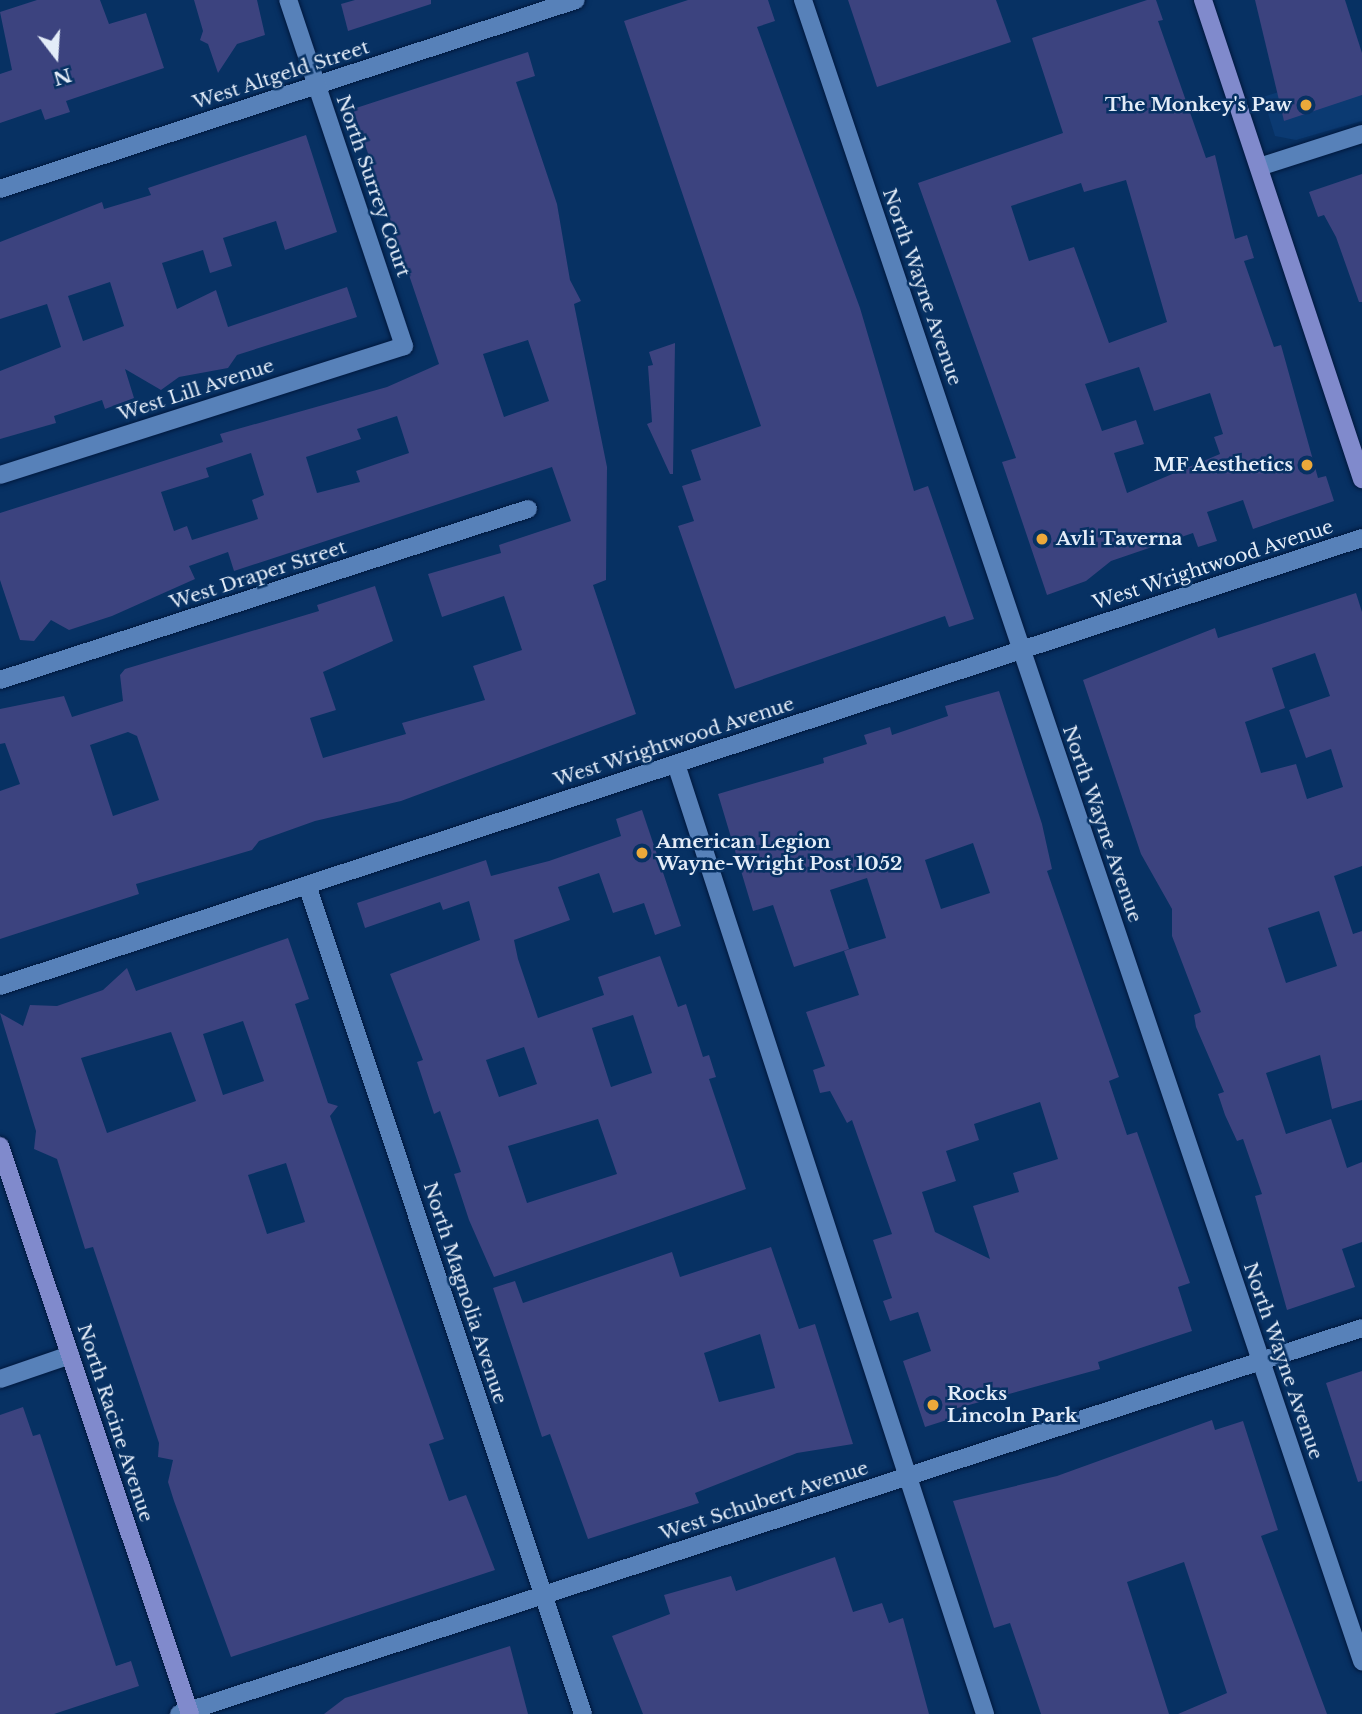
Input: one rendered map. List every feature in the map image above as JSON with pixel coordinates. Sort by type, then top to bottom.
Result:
[{"type":"street","name":"North Surrey Court","points":[[288,0],[404,346]]},
{"type":"street","name":"West Altgeld Street","points":[[0,189],[576,0]]},
{"type":"street","name":"North Wayne Avenue","points":[[803,0],[1362,1661]]},
{"type":"street","points":[[1203,0],[1362,479]]},
{"type":"street","points":[[1259,167],[1362,134]]},
{"type":"street","name":"West Lill Avenue","points":[[0,475],[404,346]]},
{"type":"street","name":"West Draper Street","points":[[0,680],[528,509]]},
{"type":"street","name":"West Wrightwood Avenue","points":[[0,986],[1362,538]]},
{"type":"street","points":[[676,764],[985,1714]]},
{"type":"street","name":"North Magnolia Avenue","points":[[307,885],[583,1714]]},
{"type":"street","name":"North Racine Avenue","points":[[0,1146],[186,1713]]},
{"type":"street","name":"West Schubert Avenue","points":[[186,1713],[1362,1328]]},
{"type":"street","points":[[0,1379],[70,1355]]},
{"type":"shaded area","points":[[1362,65],[1362,121],[1296,140],[1275,136],[1263,97]]},
{"type":"building","points":[[37,0],[100,0],[109,24],[146,13],[164,68],[66,101],[70,112],[45,120],[41,109],[0,123],[0,74],[12,70],[0,12]]},
{"type":"building","points":[[194,0],[257,0],[265,35],[237,44],[218,73],[208,44],[200,40],[203,31]]},
{"type":"building","points":[[355,0],[431,0],[431,4],[348,31],[341,4]]},
{"type":"building","points":[[688,0],[768,0],[775,21],[757,27],[860,308],[914,491],[928,486],[974,619],[949,627],[945,616],[735,689],[678,526],[694,521],[682,486],[701,480],[691,450],[761,426],[624,21]]},
{"type":"building","points":[[848,0],[996,0],[1011,42],[877,87]]},
{"type":"building","points":[[1147,0],[1156,0],[1163,20],[1158,21],[1206,158],[1215,155],[1235,239],[1247,235],[1254,258],[1244,261],[1274,347],[1281,345],[1318,478],[1326,476],[1334,501],[1253,529],[1243,500],[1207,512],[1217,541],[1198,547],[1193,533],[1111,561],[1086,581],[1047,595],[1002,462],[1016,458],[918,183],[1063,133],[1032,38]],"holes":[[[1126,180],[1167,322],[1109,343],[1074,247],[1029,261],[1011,206],[1081,183],[1084,192]],[[1139,367],[1154,411],[1210,393],[1223,434],[1214,437],[1220,454],[1127,493],[1114,453],[1144,444],[1136,420],[1102,431],[1085,384]]]},
{"type":"building","points":[[1255,0],[1345,0],[1362,53],[1362,95],[1284,121]]},
{"type":"building","points":[[528,52],[535,76],[516,82],[557,204],[570,280],[581,301],[574,304],[607,467],[606,580],[593,585],[636,714],[401,801],[315,821],[259,841],[252,850],[136,884],[139,894],[0,939],[0,791],[20,784],[5,743],[0,744],[0,709],[64,696],[72,717],[123,701],[120,675],[125,669],[319,611],[317,605],[375,586],[393,641],[323,672],[336,710],[310,718],[323,758],[406,734],[402,723],[485,700],[473,666],[522,650],[504,596],[442,617],[428,574],[501,553],[499,545],[571,521],[552,467],[234,571],[228,552],[189,566],[195,579],[112,616],[69,630],[51,620],[34,641],[20,640],[0,580],[0,513],[223,442],[220,434],[387,387],[439,364],[353,109]],"holes":[[[528,340],[549,401],[504,417],[483,354]],[[397,416],[409,453],[356,471],[360,482],[317,493],[306,457],[361,439],[357,429]],[[251,453],[264,495],[252,500],[258,519],[192,540],[187,526],[174,531],[161,492],[209,477],[206,468]],[[128,732],[137,736],[159,800],[113,816],[90,745]]]},
{"type":"building","points":[[306,135],[337,232],[285,250],[276,221],[223,238],[232,266],[210,273],[203,250],[162,263],[177,309],[216,290],[228,327],[347,287],[357,317],[237,355],[228,368],[179,377],[161,390],[125,369],[134,398],[105,409],[102,400],[54,416],[56,423],[0,439],[0,371],[61,347],[47,304],[0,319],[0,242],[102,202],[104,209],[151,195],[148,188]],"holes":[[[110,282],[124,326],[83,341],[68,296]]]},
{"type":"building","points":[[1362,174],[1362,302],[1359,302],[1336,237],[1324,215],[1318,217],[1309,192]]},
{"type":"building","points":[[675,343],[673,474],[670,474],[647,424],[652,422],[648,366],[653,365],[649,352]]},
{"type":"building","points":[[1356,593],[1362,612],[1362,866],[1334,876],[1353,934],[1362,931],[1362,1100],[1332,1109],[1320,1055],[1266,1073],[1286,1134],[1331,1119],[1347,1168],[1362,1162],[1362,1242],[1342,1249],[1355,1287],[1287,1310],[1255,1196],[1262,1194],[1243,1139],[1237,1141],[1225,1115],[1218,1094],[1224,1092],[1196,1027],[1194,1015],[1201,1012],[1172,936],[1172,909],[1141,854],[1083,680],[1215,628],[1218,638]],"holes":[[[1315,653],[1330,696],[1289,710],[1306,758],[1331,749],[1343,787],[1307,799],[1296,764],[1261,773],[1245,722],[1285,708],[1272,668]],[[1319,911],[1337,966],[1286,983],[1268,928]]]},
{"type":"building","points":[[999,691],[1042,824],[1052,869],[1047,871],[1119,1077],[1109,1081],[1127,1135],[1137,1132],[1190,1283],[1178,1287],[1192,1331],[1098,1362],[1100,1369],[947,1411],[950,1419],[925,1427],[903,1361],[931,1351],[918,1312],[890,1321],[883,1301],[892,1298],[873,1240],[892,1234],[852,1120],[847,1123],[830,1091],[820,1093],[813,1070],[825,1066],[806,1012],[859,995],[844,951],[886,938],[867,878],[830,890],[849,949],[794,967],[773,905],[753,911],[718,794],[824,763],[823,758],[867,744],[864,735],[890,727],[892,735],[948,716],[945,706]],"holes":[[[973,843],[990,893],[941,909],[925,860]],[[1040,1102],[1058,1159],[1013,1173],[1019,1192],[973,1206],[990,1259],[935,1232],[922,1192],[956,1181],[946,1151],[979,1140],[974,1124]]]},
{"type":"building","points":[[642,810],[681,926],[655,935],[644,903],[613,913],[599,873],[558,887],[570,920],[514,940],[538,1018],[604,995],[598,977],[660,956],[678,1007],[686,1004],[703,1057],[709,1055],[716,1077],[709,1079],[746,1189],[494,1277],[469,1220],[454,1174],[461,1172],[440,1111],[434,1114],[417,1062],[423,1060],[390,974],[480,940],[469,901],[443,910],[440,902],[365,928],[357,903],[486,860],[491,876],[549,861],[621,836],[616,819]],"holes":[[[633,1015],[652,1073],[611,1087],[592,1028]],[[524,1047],[537,1084],[499,1097],[486,1060]],[[598,1119],[617,1174],[527,1203],[508,1146]]]},
{"type":"building","points":[[288,938],[309,999],[295,1004],[328,1103],[338,1106],[330,1116],[444,1439],[429,1444],[449,1501],[466,1495],[495,1570],[231,1657],[168,1482],[173,1460],[158,1457],[159,1443],[93,1247],[85,1249],[57,1159],[34,1149],[36,1131],[0,1013],[23,1026],[30,1005],[57,1006],[103,990],[127,968],[136,991]],"holes":[[[243,1021],[264,1081],[223,1095],[203,1034]],[[171,1032],[196,1101],[107,1133],[81,1058]],[[286,1163],[305,1222],[267,1234],[248,1175]]]},
{"type":"building","points":[[771,1247],[799,1329],[815,1324],[853,1444],[797,1453],[695,1493],[699,1503],[588,1539],[550,1434],[542,1437],[493,1288],[515,1281],[523,1303],[672,1252],[680,1277]],"holes":[[[760,1334],[775,1388],[719,1402],[704,1353]]]},
{"type":"building","points":[[1362,1371],[1362,1481],[1358,1482],[1326,1383]]},
{"type":"building","points":[[23,1407],[33,1436],[40,1434],[116,1666],[131,1661],[139,1686],[54,1714],[0,1714],[0,1415]]},
{"type":"building","points":[[1212,1420],[1215,1430],[1243,1421],[1278,1530],[1261,1536],[1327,1714],[1178,1714],[1227,1693],[1184,1562],[1127,1582],[1169,1714],[1041,1714],[1010,1623],[994,1628],[953,1501],[1057,1476]]},
{"type":"building","points":[[835,1557],[853,1612],[882,1603],[889,1623],[903,1618],[929,1714],[643,1714],[612,1636],[670,1614],[664,1595],[731,1576],[736,1591]]},
{"type":"building","points":[[510,1646],[528,1714],[324,1714],[345,1698]]},
{"type":"place","name":"The Monkey's Paw","points":[[1306,105]]},
{"type":"place","name":"MF Aesthetics","points":[[1307,465]]},
{"type":"place","name":"Avli Taverna","points":[[1042,539]]},
{"type":"place","name":"American Legion Wayne-Wright Post 1052","points":[[642,853]]},
{"type":"place","name":"Rocks Lincoln Park","points":[[933,1405]]}]
